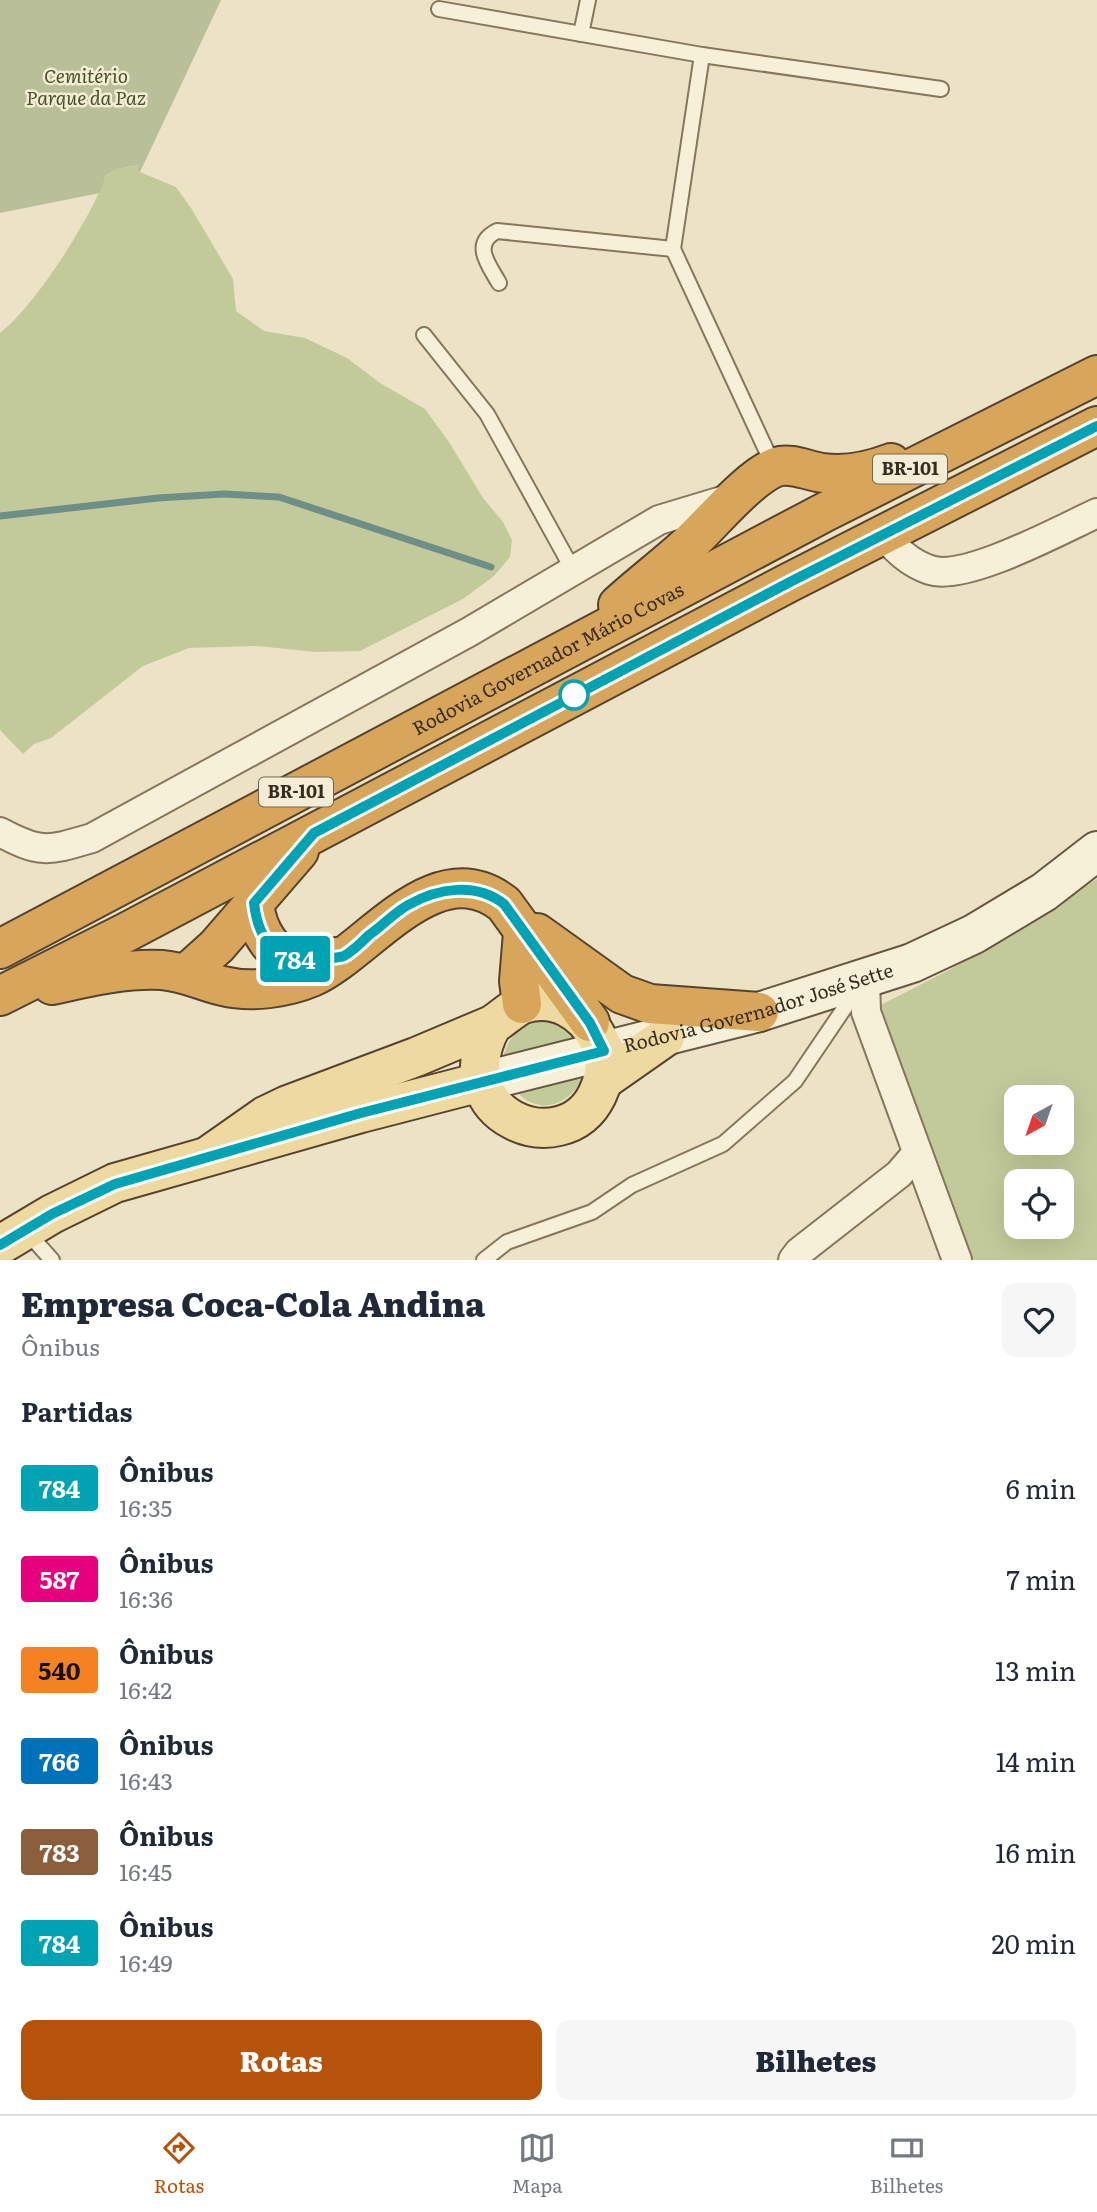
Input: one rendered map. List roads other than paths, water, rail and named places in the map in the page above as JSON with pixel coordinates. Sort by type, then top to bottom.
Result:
[{"type":"highway","name":"Rodovia Governador Mário Covas","points":[[0,949],[825,512],[1097,374]]},
{"type":"highway","points":[[549,658],[611,611],[686,547],[755,480],[791,469],[835,474],[866,470],[996,425]]},
{"type":"highway","name":"BR-101","points":[[0,996],[125,933],[790,582],[1097,426]]},
{"type":"highway","points":[[790,582],[821,536],[826,493],[816,476],[791,469]]},
{"type":"highway","points":[[381,747],[358,775],[132,899],[124,914],[125,933],[141,953],[173,971],[224,986],[278,987],[312,976],[343,956],[408,905],[446,890],[473,890],[496,897],[504,904],[600,1051]]},
{"type":"highway","points":[[0,996],[108,973],[173,971],[217,946],[314,833]]},
{"type":"highway","points":[[254,903],[255,916],[263,936],[283,955],[302,961],[343,956]]},
{"type":"highway","points":[[518,924],[622,994],[664,1006],[759,1012]]},
{"type":"highway","points":[[507,1015],[519,981],[518,924]]},
{"type":"main road","name":"Rodovia Governador José Sette","points":[[491,1097],[600,1051],[759,1012],[912,963],[974,934],[1044,891],[1097,851]]},
{"type":"main road","points":[[208,1156],[265,1116],[288,1104],[416,1057],[507,1015],[547,1001],[570,1007],[600,1051],[592,1105],[572,1121],[548,1128],[522,1125],[491,1097],[479,1062],[483,1042],[507,1015]]},
{"type":"main road","points":[[12,1237],[115,1184],[208,1156],[361,1113],[491,1097]]},
{"type":"street","points":[[0,832],[29,847],[57,848],[92,838],[469,632],[659,520],[738,496]]},
{"type":"street","points":[[883,535],[903,557],[932,571],[954,570],[994,560],[1097,513]]},
{"type":"street","points":[[659,520],[686,547]]},
{"type":"street","points":[[865,978],[866,1012],[957,1260]]},
{"type":"street","points":[[793,1260],[799,1252],[899,1174],[917,1153]]},
{"type":"lane","points":[[581,34],[588,0]]},
{"type":"lane","points":[[439,9],[702,55],[941,89]]},
{"type":"lane","points":[[702,55],[673,249],[791,469]]},
{"type":"lane","points":[[499,283],[483,256],[482,247],[485,240],[497,231],[673,249]]},
{"type":"lane","points":[[424,335],[487,414],[573,570]]},
{"type":"lane","points":[[484,1260],[507,1242],[592,1212],[632,1185],[723,1144],[795,1081],[865,978]]},
{"type":"lane","points":[[12,1237],[52,1260]]},
{"type":"waterway","points":[[0,516],[158,498],[224,494],[279,497],[491,567]]},
{"type":"park label","name":"Cemitério Parque da Paz","points":[[86,87]]}]
